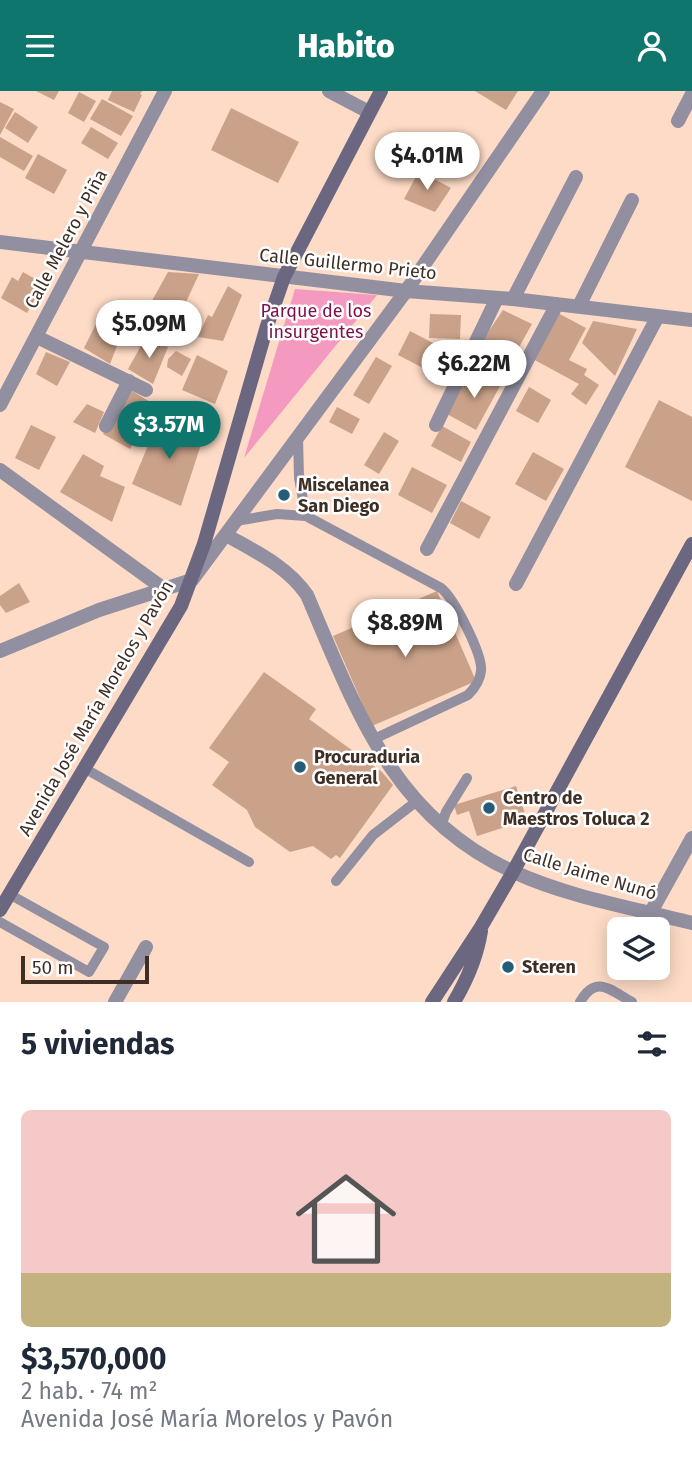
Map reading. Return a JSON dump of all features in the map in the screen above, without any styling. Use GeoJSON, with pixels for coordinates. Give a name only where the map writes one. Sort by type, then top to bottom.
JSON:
{"type":"FeatureCollection","features":[{"type":"Feature","properties":{"kind":"main road","name":"Avenida José María Morelos y Pavón"},"geometry":{"type":"LineString","coordinates":[[0,911],[181,606],[192,580],[284,277],[381,91]]}},
{"type":"Feature","properties":{"kind":"main road"},"geometry":{"type":"LineString","coordinates":[[432,1002],[481,927],[513,871],[692,544]]}},
{"type":"Feature","properties":{"kind":"main road"},"geometry":{"type":"LineString","coordinates":[[454,1002],[478,951],[481,927]]}},
{"type":"Feature","properties":{"kind":"street","name":"Calle Melero y Piña"},"geometry":{"type":"LineString","coordinates":[[0,405],[166,91]]}},
{"type":"Feature","properties":{"kind":"street"},"geometry":{"type":"LineString","coordinates":[[329,91],[369,112]]}},
{"type":"Feature","properties":{"kind":"street"},"geometry":{"type":"LineString","coordinates":[[0,651],[99,610],[192,580],[406,291],[543,91]]}},
{"type":"Feature","properties":{"kind":"street"},"geometry":{"type":"LineString","coordinates":[[678,121],[692,93]]}},
{"type":"Feature","properties":{"kind":"street"},"geometry":{"type":"LineString","coordinates":[[513,299],[576,177]]}},
{"type":"Feature","properties":{"kind":"street"},"geometry":{"type":"LineString","coordinates":[[579,306],[632,200]]}},
{"type":"Feature","properties":{"kind":"street","name":"Calle Guillermo Prieto"},"geometry":{"type":"LineString","coordinates":[[0,243],[406,291],[513,299],[692,320]]}},
{"type":"Feature","properties":{"kind":"street"},"geometry":{"type":"LineString","coordinates":[[436,425],[497,298]]}},
{"type":"Feature","properties":{"kind":"street"},"geometry":{"type":"LineString","coordinates":[[427,549],[557,304]]}},
{"type":"Feature","properties":{"kind":"street"},"geometry":{"type":"LineString","coordinates":[[516,584],[658,316]]}},
{"type":"Feature","properties":{"kind":"street"},"geometry":{"type":"LineString","coordinates":[[37,337],[146,390]]}},
{"type":"Feature","properties":{"kind":"street"},"geometry":{"type":"LineString","coordinates":[[106,425],[129,381]]}},
{"type":"Feature","properties":{"kind":"street"},"geometry":{"type":"LineString","coordinates":[[0,470],[164,589]]}},
{"type":"Feature","properties":{"kind":"street","name":"Calle Jaime Nunó"},"geometry":{"type":"LineString","coordinates":[[226,535],[273,562],[298,582],[307,595],[372,740],[384,760],[441,826],[467,845],[513,871],[564,890],[692,923]]}},
{"type":"Feature","properties":{"kind":"street"},"geometry":{"type":"LineString","coordinates":[[651,912],[692,838]]}},
{"type":"Feature","properties":{"kind":"street"},"geometry":{"type":"LineString","coordinates":[[115,1002],[146,947]]}},
{"type":"Feature","properties":{"kind":"lane"},"geometry":{"type":"LineString","coordinates":[[299,437],[299,478],[306,516]]}},
{"type":"Feature","properties":{"kind":"lane"},"geometry":{"type":"LineString","coordinates":[[236,521],[278,514],[306,516],[447,593],[480,659],[481,674],[474,688],[468,695],[372,740]]}},
{"type":"Feature","properties":{"kind":"lane"},"geometry":{"type":"LineString","coordinates":[[84,768],[249,862]]}},
{"type":"Feature","properties":{"kind":"lane"},"geometry":{"type":"LineString","coordinates":[[441,826],[467,778]]}},
{"type":"Feature","properties":{"kind":"lane"},"geometry":{"type":"LineString","coordinates":[[336,881],[373,835],[417,801]]}},
{"type":"Feature","properties":{"kind":"lane"},"geometry":{"type":"LineString","coordinates":[[0,922],[89,972],[104,947],[9,894]]}},
{"type":"Feature","properties":{"kind":"lane"},"geometry":{"type":"LineString","coordinates":[[580,1002],[589,988],[594,986],[605,988],[632,1002]]}},
{"type":"Feature","properties":{"kind":"green space","name":"Parque de los insurgentes"},"geometry":{"type":"Polygon","coordinates":[[[295,289],[377,295],[244,458],[295,289]]]}},
{"type":"Feature","properties":{"kind":"building"},"geometry":{"type":"Polygon","coordinates":[[[36,91],[59,91],[54,100],[36,91]]]}},
{"type":"Feature","properties":{"kind":"building"},"geometry":{"type":"Polygon","coordinates":[[[112,91],[142,91],[134,112],[108,100],[112,91]]]}},
{"type":"Feature","properties":{"kind":"building"},"geometry":{"type":"Polygon","coordinates":[[[475,91],[518,91],[506,110],[475,91]]]}},
{"type":"Feature","properties":{"kind":"building"},"geometry":{"type":"Polygon","coordinates":[[[79,92],[96,101],[84,122],[68,113],[79,92]]]}},
{"type":"Feature","properties":{"kind":"building"},"geometry":{"type":"Polygon","coordinates":[[[102,99],[133,116],[121,136],[90,119],[102,99]]]}},
{"type":"Feature","properties":{"kind":"building"},"geometry":{"type":"Polygon","coordinates":[[[0,102],[14,109],[0,135],[0,102]]]}},
{"type":"Feature","properties":{"kind":"building"},"geometry":{"type":"Polygon","coordinates":[[[231,108],[299,142],[278,183],[211,150],[231,108]]]}},
{"type":"Feature","properties":{"kind":"building"},"geometry":{"type":"Polygon","coordinates":[[[15,112],[38,127],[28,143],[5,128],[15,112]]]}},
{"type":"Feature","properties":{"kind":"building"},"geometry":{"type":"Polygon","coordinates":[[[91,127],[118,143],[108,159],[81,143],[91,127]]]}},
{"type":"Feature","properties":{"kind":"building"},"geometry":{"type":"Polygon","coordinates":[[[0,137],[33,156],[24,171],[0,157],[0,137]]]}},
{"type":"Feature","properties":{"kind":"building"},"geometry":{"type":"Polygon","coordinates":[[[38,154],[67,170],[54,194],[25,178],[38,154]]]}},
{"type":"Feature","properties":{"kind":"building"},"geometry":{"type":"Polygon","coordinates":[[[419,171],[451,188],[435,212],[404,199],[419,171]]]}},
{"type":"Feature","properties":{"kind":"building"},"geometry":{"type":"Polygon","coordinates":[[[23,272],[44,284],[27,313],[1,298],[12,277],[18,281],[23,272]]]}},
{"type":"Feature","properties":{"kind":"building"},"geometry":{"type":"Polygon","coordinates":[[[168,272],[199,274],[169,339],[139,324],[168,272]]]}},
{"type":"Feature","properties":{"kind":"building"},"geometry":{"type":"Polygon","coordinates":[[[228,286],[242,295],[223,341],[198,337],[208,315],[212,317],[228,286]]]}},
{"type":"Feature","properties":{"kind":"building"},"geometry":{"type":"Polygon","coordinates":[[[503,310],[532,324],[504,374],[472,356],[503,310]]]}},
{"type":"Feature","properties":{"kind":"building"},"geometry":{"type":"Polygon","coordinates":[[[556,312],[586,328],[569,360],[587,369],[584,375],[599,385],[586,405],[571,394],[579,384],[531,358],[556,312]]]}},
{"type":"Feature","properties":{"kind":"building"},"geometry":{"type":"Polygon","coordinates":[[[430,314],[461,315],[460,339],[429,338],[430,314]]]}},
{"type":"Feature","properties":{"kind":"building"},"geometry":{"type":"Polygon","coordinates":[[[98,320],[123,330],[110,364],[84,348],[98,320]]]}},
{"type":"Feature","properties":{"kind":"building"},"geometry":{"type":"Polygon","coordinates":[[[593,321],[637,329],[615,376],[582,343],[593,321]]]}},
{"type":"Feature","properties":{"kind":"building"},"geometry":{"type":"Polygon","coordinates":[[[410,331],[435,344],[423,368],[398,355],[410,331]]]}},
{"type":"Feature","properties":{"kind":"building"},"geometry":{"type":"Polygon","coordinates":[[[146,337],[168,347],[153,384],[128,369],[146,337]]]}},
{"type":"Feature","properties":{"kind":"building"},"geometry":{"type":"Polygon","coordinates":[[[176,351],[191,359],[182,376],[167,367],[168,359],[176,351]]]}},
{"type":"Feature","properties":{"kind":"building"},"geometry":{"type":"Polygon","coordinates":[[[46,352],[70,362],[57,386],[36,374],[46,352]]]}},
{"type":"Feature","properties":{"kind":"building"},"geometry":{"type":"Polygon","coordinates":[[[197,355],[228,371],[215,404],[182,390],[197,355]]]}},
{"type":"Feature","properties":{"kind":"building"},"geometry":{"type":"Polygon","coordinates":[[[376,357],[392,366],[369,404],[353,395],[376,357]]]}},
{"type":"Feature","properties":{"kind":"building"},"geometry":{"type":"Polygon","coordinates":[[[471,370],[500,386],[476,430],[447,414],[471,370]]]}},
{"type":"Feature","properties":{"kind":"building"},"geometry":{"type":"Polygon","coordinates":[[[529,387],[551,400],[538,423],[516,411],[529,387]]]}},
{"type":"Feature","properties":{"kind":"building"},"geometry":{"type":"Polygon","coordinates":[[[129,389],[155,405],[130,449],[103,434],[129,389]]]}},
{"type":"Feature","properties":{"kind":"building"},"geometry":{"type":"Polygon","coordinates":[[[659,400],[692,417],[692,501],[625,467],[659,400]]]}},
{"type":"Feature","properties":{"kind":"building"},"geometry":{"type":"Polygon","coordinates":[[[87,404],[104,412],[95,433],[73,422],[87,404]]]}},
{"type":"Feature","properties":{"kind":"building"},"geometry":{"type":"Polygon","coordinates":[[[337,407],[360,419],[352,434],[329,422],[337,407]]]}},
{"type":"Feature","properties":{"kind":"building"},"geometry":{"type":"Polygon","coordinates":[[[159,419],[205,432],[181,506],[132,484],[159,419]]]}},
{"type":"Feature","properties":{"kind":"building"},"geometry":{"type":"Polygon","coordinates":[[[31,425],[56,437],[39,470],[15,458],[31,425]]]}},
{"type":"Feature","properties":{"kind":"building"},"geometry":{"type":"Polygon","coordinates":[[[442,426],[471,442],[461,462],[431,446],[442,426]]]}},
{"type":"Feature","properties":{"kind":"building"},"geometry":{"type":"Polygon","coordinates":[[[384,432],[399,441],[379,474],[364,465],[384,432]]]}},
{"type":"Feature","properties":{"kind":"building"},"geometry":{"type":"Polygon","coordinates":[[[533,452],[564,469],[546,501],[515,484],[533,452]]]}},
{"type":"Feature","properties":{"kind":"building"},"geometry":{"type":"Polygon","coordinates":[[[83,454],[104,466],[100,476],[125,487],[112,522],[60,492],[83,454]]]}},
{"type":"Feature","properties":{"kind":"building"},"geometry":{"type":"Polygon","coordinates":[[[412,467],[447,485],[432,513],[398,495],[412,467]]]}},
{"type":"Feature","properties":{"kind":"building"},"geometry":{"type":"Polygon","coordinates":[[[461,501],[491,517],[479,539],[450,523],[461,501]]]}},
{"type":"Feature","properties":{"kind":"building"},"geometry":{"type":"Polygon","coordinates":[[[19,583],[30,602],[6,613],[0,605],[0,596],[19,583]]]}},
{"type":"Feature","properties":{"kind":"building"},"geometry":{"type":"Polygon","coordinates":[[[437,591],[476,681],[372,726],[333,636],[437,591]]]}},
{"type":"Feature","properties":{"kind":"building","name":"Procuraduria General"},"geometry":{"type":"Polygon","coordinates":[[[264,672],[316,709],[309,719],[382,772],[393,785],[340,858],[336,855],[331,859],[313,846],[290,852],[255,827],[247,810],[212,785],[229,762],[209,748],[264,672]]]}},
{"type":"Feature","properties":{"kind":"building","name":"Centro de Maestros Toluca 2"},"geometry":{"type":"Polygon","coordinates":[[[516,786],[527,820],[477,836],[469,811],[457,815],[454,805],[516,786]]]}},
{"type":"Feature","properties":{"kind":"place","name":"Miscelanea San Diego"},"geometry":{"type":"Point","coordinates":[284,495]}},
{"type":"Feature","properties":{"kind":"place","name":"Procuraduria General"},"geometry":{"type":"Point","coordinates":[300,767]}},
{"type":"Feature","properties":{"kind":"place","name":"Centro de Maestros Toluca 2"},"geometry":{"type":"Point","coordinates":[489,808]}},
{"type":"Feature","properties":{"kind":"place","name":"Steren"},"geometry":{"type":"Point","coordinates":[508,967]}}]}
